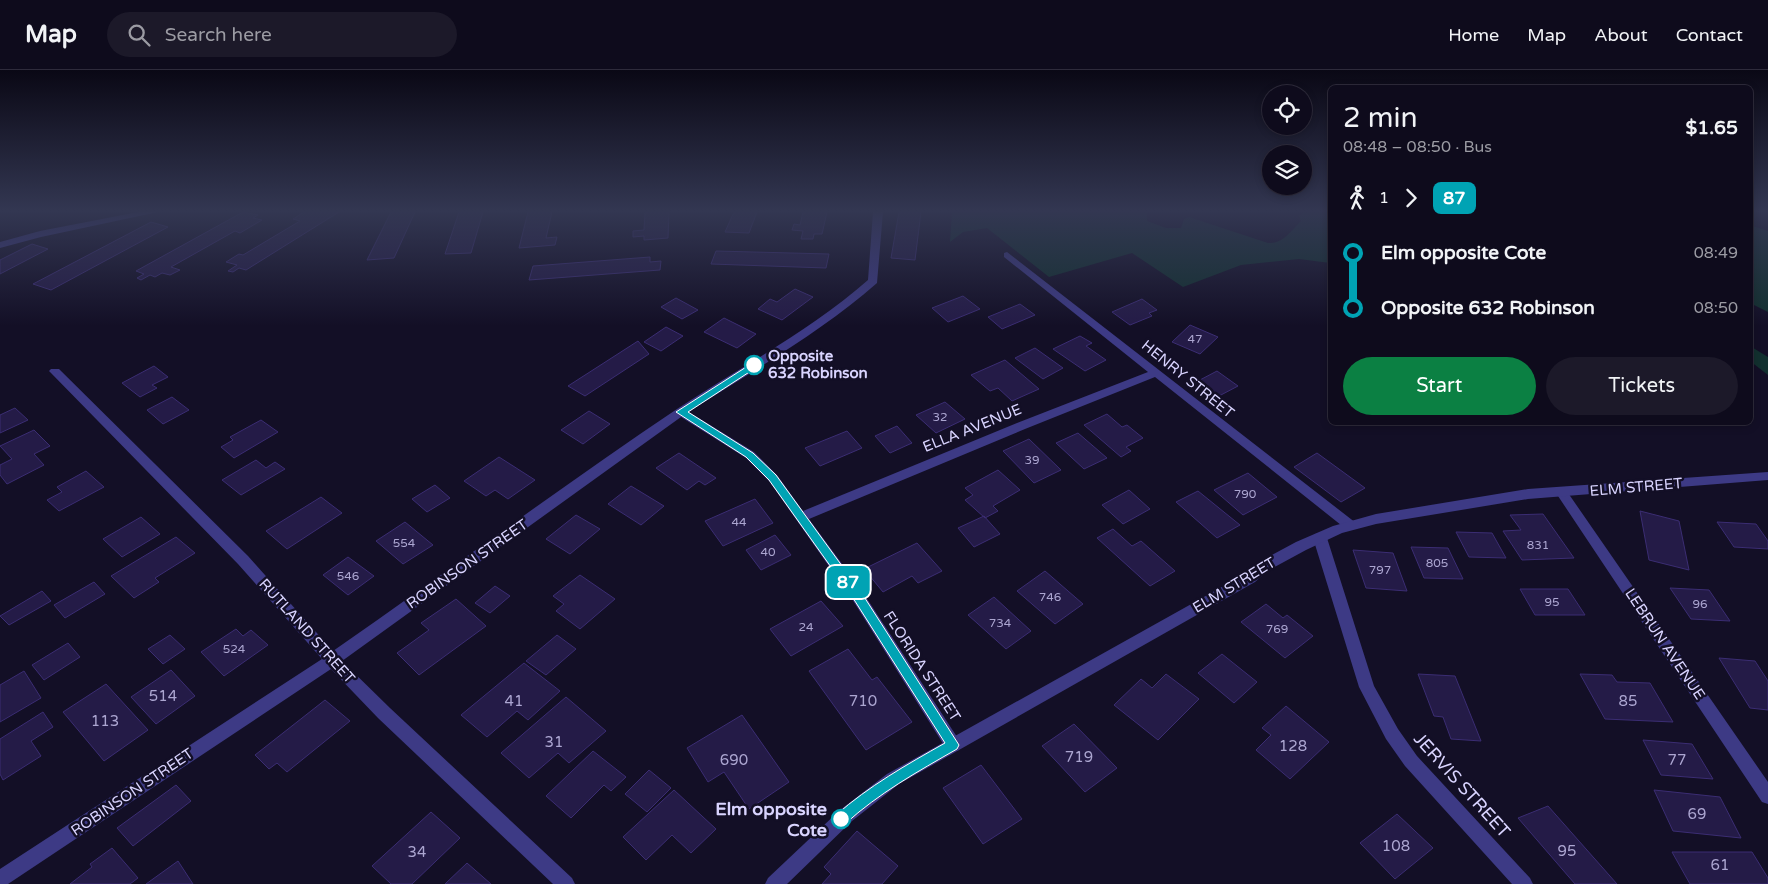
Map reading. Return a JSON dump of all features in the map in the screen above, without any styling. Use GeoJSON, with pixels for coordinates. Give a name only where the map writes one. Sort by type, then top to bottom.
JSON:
{"type":"FeatureCollection","features":[{"type":"Feature","properties":{"kind":"street","name":"ROBINSON STREET"},"geometry":{"type":"LineString","coordinates":[[0,880],[332,660],[681,412],[799,336],[867,288],[873,281],[875,250]]}},
{"type":"Feature","properties":{"kind":"street","name":"HENRY STREET"},"geometry":{"type":"LineString","coordinates":[[1007,255],[1351,526]]}},
{"type":"Feature","properties":{"kind":"street","name":"RUTLAND STREET"},"geometry":{"type":"LineString","coordinates":[[55,371],[243,560],[332,660],[384,713],[566,884]]}},
{"type":"Feature","properties":{"kind":"street","name":"ELLA AVENUE"},"geometry":{"type":"LineString","coordinates":[[801,517],[1021,426],[1156,373]]}},
{"type":"Feature","properties":{"kind":"street","name":"FLORIDA STREET"},"geometry":{"type":"LineString","coordinates":[[681,412],[750,455],[773,478],[857,595],[953,745]]}},
{"type":"Feature","properties":{"kind":"street","name":"ELM STREET"},"geometry":{"type":"LineString","coordinates":[[774,884],[832,826],[865,798],[893,779],[1250,578],[1272,562],[1300,546],[1338,529],[1376,519],[1528,494],[1562,493],[1768,476]]}},
{"type":"Feature","properties":{"kind":"street","name":"LEBRUN AVENUE"},"geometry":{"type":"LineString","coordinates":[[1562,493],[1768,796]]}},
{"type":"Feature","properties":{"kind":"street","name":"JERVIS STREET"},"geometry":{"type":"LineString","coordinates":[[1320,538],[1367,687],[1392,734],[1411,761],[1524,884]]}},
{"type":"Feature","properties":{"kind":"green space"},"geometry":{"type":"Polygon","coordinates":[[[1015,250],[1328,250],[1328,263],[1299,259],[1241,265],[1183,287],[1132,253],[1049,277],[1015,250]]]}},
{"type":"Feature","properties":{"kind":"green space"},"geometry":{"type":"Polygon","coordinates":[[[1753,250],[1768,250],[1768,312],[1753,304],[1753,250]]]}},
{"type":"Feature","properties":{"kind":"green space"},"geometry":{"type":"Polygon","coordinates":[[[1753,348],[1768,357],[1768,375],[1753,363],[1753,348]]]}},
{"type":"Feature","properties":{"kind":"building"},"geometry":{"type":"Polygon","coordinates":[[[20,250],[46,250],[0,274],[0,260],[20,250]]]}},
{"type":"Feature","properties":{"kind":"building"},"geometry":{"type":"Polygon","coordinates":[[[98,250],[125,250],[51,290],[33,284],[98,250]]]}},
{"type":"Feature","properties":{"kind":"building"},"geometry":{"type":"Polygon","coordinates":[[[174,250],[201,250],[171,267],[180,270],[170,275],[162,273],[155,277],[150,275],[141,280],[137,278],[144,274],[136,271],[174,250]]]}},
{"type":"Feature","properties":{"kind":"building"},"geometry":{"type":"Polygon","coordinates":[[[251,250],[278,250],[246,270],[239,268],[233,272],[228,271],[237,265],[226,262],[239,254],[243,255],[251,250]]]}},
{"type":"Feature","properties":{"kind":"building"},"geometry":{"type":"Polygon","coordinates":[[[372,250],[398,250],[394,258],[367,260],[372,250]]]}},
{"type":"Feature","properties":{"kind":"building"},"geometry":{"type":"Polygon","coordinates":[[[446,250],[472,250],[471,253],[445,254],[446,250]]]}},
{"type":"Feature","properties":{"kind":"building"},"geometry":{"type":"Polygon","coordinates":[[[892,250],[916,250],[915,260],[891,258],[892,250]]]}},
{"type":"Feature","properties":{"kind":"building"},"geometry":{"type":"Polygon","coordinates":[[[716,251],[829,254],[826,268],[711,264],[716,251]]]}},
{"type":"Feature","properties":{"kind":"building"},"geometry":{"type":"Polygon","coordinates":[[[650,257],[650,262],[661,261],[660,270],[529,280],[533,266],[650,257]]]}},
{"type":"Feature","properties":{"kind":"building"},"geometry":{"type":"Polygon","coordinates":[[[795,289],[813,297],[782,320],[758,309],[770,299],[777,302],[795,289]]]}},
{"type":"Feature","properties":{"kind":"building"},"geometry":{"type":"Polygon","coordinates":[[[963,296],[980,309],[948,322],[932,308],[963,296]]]}},
{"type":"Feature","properties":{"kind":"building"},"geometry":{"type":"Polygon","coordinates":[[[676,298],[698,310],[682,319],[661,307],[676,298]]]}},
{"type":"Feature","properties":{"kind":"building"},"geometry":{"type":"Polygon","coordinates":[[[1142,299],[1157,310],[1149,313],[1152,316],[1130,325],[1112,312],[1142,299]]]}},
{"type":"Feature","properties":{"kind":"building"},"geometry":{"type":"Polygon","coordinates":[[[1020,304],[1035,315],[1002,329],[988,317],[1020,304]]]}},
{"type":"Feature","properties":{"kind":"building"},"geometry":{"type":"Polygon","coordinates":[[[724,318],[756,334],[737,348],[704,332],[724,318]]]}},
{"type":"Feature","properties":{"kind":"building"},"geometry":{"type":"Polygon","coordinates":[[[1190,325],[1218,337],[1200,354],[1172,342],[1190,325]]]}},
{"type":"Feature","properties":{"kind":"building"},"geometry":{"type":"Polygon","coordinates":[[[666,327],[683,336],[661,351],[644,342],[666,327]]]}},
{"type":"Feature","properties":{"kind":"building"},"geometry":{"type":"Polygon","coordinates":[[[1080,336],[1092,343],[1086,346],[1106,360],[1085,371],[1053,349],[1080,336]]]}},
{"type":"Feature","properties":{"kind":"building"},"geometry":{"type":"Polygon","coordinates":[[[638,341],[649,354],[585,396],[568,386],[638,341]]]}},
{"type":"Feature","properties":{"kind":"building"},"geometry":{"type":"Polygon","coordinates":[[[1035,348],[1063,368],[1043,379],[1015,358],[1035,348]]]}},
{"type":"Feature","properties":{"kind":"building"},"geometry":{"type":"Polygon","coordinates":[[[1005,360],[1039,389],[1012,401],[998,388],[990,391],[971,375],[1005,360]]]}},
{"type":"Feature","properties":{"kind":"building"},"geometry":{"type":"Polygon","coordinates":[[[154,366],[168,377],[152,385],[157,388],[140,397],[122,383],[154,366]]]}},
{"type":"Feature","properties":{"kind":"building"},"geometry":{"type":"Polygon","coordinates":[[[1217,371],[1238,386],[1219,396],[1198,381],[1217,371]]]}},
{"type":"Feature","properties":{"kind":"building"},"geometry":{"type":"Polygon","coordinates":[[[172,397],[189,410],[163,424],[147,410],[172,397]]]}},
{"type":"Feature","properties":{"kind":"building"},"geometry":{"type":"Polygon","coordinates":[[[945,402],[965,419],[936,433],[916,415],[945,402]]]}},
{"type":"Feature","properties":{"kind":"building"},"geometry":{"type":"Polygon","coordinates":[[[15,408],[28,420],[0,433],[0,415],[15,408]]]}},
{"type":"Feature","properties":{"kind":"building"},"geometry":{"type":"Polygon","coordinates":[[[589,411],[610,424],[583,444],[561,430],[589,411]]]}},
{"type":"Feature","properties":{"kind":"building"},"geometry":{"type":"Polygon","coordinates":[[[1107,414],[1122,427],[1127,425],[1143,438],[1126,447],[1131,451],[1121,457],[1084,425],[1107,414]]]}},
{"type":"Feature","properties":{"kind":"building"},"geometry":{"type":"Polygon","coordinates":[[[261,420],[278,432],[234,458],[221,447],[233,440],[230,437],[261,420]]]}},
{"type":"Feature","properties":{"kind":"building"},"geometry":{"type":"Polygon","coordinates":[[[897,426],[912,443],[890,453],[875,436],[897,426]]]}},
{"type":"Feature","properties":{"kind":"building"},"geometry":{"type":"Polygon","coordinates":[[[34,430],[50,446],[34,454],[44,465],[7,484],[0,475],[0,465],[12,459],[0,446],[34,430]]]}},
{"type":"Feature","properties":{"kind":"building"},"geometry":{"type":"Polygon","coordinates":[[[847,431],[862,448],[820,466],[805,448],[847,431]]]}},
{"type":"Feature","properties":{"kind":"building"},"geometry":{"type":"Polygon","coordinates":[[[1078,433],[1107,458],[1084,469],[1056,443],[1078,433]]]}},
{"type":"Feature","properties":{"kind":"building"},"geometry":{"type":"Polygon","coordinates":[[[1029,439],[1061,470],[1034,483],[1003,451],[1029,439]]]}},
{"type":"Feature","properties":{"kind":"building"},"geometry":{"type":"Polygon","coordinates":[[[679,453],[716,478],[705,485],[699,481],[687,490],[656,468],[679,453]]]}},
{"type":"Feature","properties":{"kind":"building"},"geometry":{"type":"Polygon","coordinates":[[[1317,453],[1365,488],[1341,502],[1294,467],[1317,453]]]}},
{"type":"Feature","properties":{"kind":"building"},"geometry":{"type":"Polygon","coordinates":[[[499,457],[535,480],[508,499],[495,490],[486,496],[464,481],[499,457]]]}},
{"type":"Feature","properties":{"kind":"building"},"geometry":{"type":"Polygon","coordinates":[[[256,460],[266,468],[275,462],[285,469],[241,495],[222,480],[256,460]]]}},
{"type":"Feature","properties":{"kind":"building"},"geometry":{"type":"Polygon","coordinates":[[[998,470],[1020,490],[993,506],[998,511],[985,518],[965,500],[973,495],[965,488],[998,470]]]}},
{"type":"Feature","properties":{"kind":"building"},"geometry":{"type":"Polygon","coordinates":[[[86,471],[104,487],[59,511],[47,500],[62,492],[57,487],[86,471]]]}},
{"type":"Feature","properties":{"kind":"building"},"geometry":{"type":"Polygon","coordinates":[[[1248,473],[1277,497],[1243,515],[1214,490],[1248,473]]]}},
{"type":"Feature","properties":{"kind":"building"},"geometry":{"type":"Polygon","coordinates":[[[435,485],[450,498],[427,512],[412,499],[435,485]]]}},
{"type":"Feature","properties":{"kind":"building"},"geometry":{"type":"Polygon","coordinates":[[[631,486],[664,506],[641,525],[608,504],[631,486]]]}},
{"type":"Feature","properties":{"kind":"building"},"geometry":{"type":"Polygon","coordinates":[[[1129,490],[1150,509],[1123,524],[1102,505],[1129,490]]]}},
{"type":"Feature","properties":{"kind":"building"},"geometry":{"type":"Polygon","coordinates":[[[1198,491],[1240,525],[1217,538],[1176,502],[1198,491]]]}},
{"type":"Feature","properties":{"kind":"building"},"geometry":{"type":"Polygon","coordinates":[[[321,497],[342,513],[287,549],[266,531],[321,497]]]}},
{"type":"Feature","properties":{"kind":"building"},"geometry":{"type":"Polygon","coordinates":[[[755,499],[773,523],[723,546],[705,521],[755,499]]]}},
{"type":"Feature","properties":{"kind":"building"},"geometry":{"type":"Polygon","coordinates":[[[1640,511],[1679,521],[1689,570],[1649,560],[1640,511]]]}},
{"type":"Feature","properties":{"kind":"building"},"geometry":{"type":"Polygon","coordinates":[[[1543,514],[1574,558],[1522,560],[1503,531],[1521,530],[1510,515],[1543,514]]]}},
{"type":"Feature","properties":{"kind":"building"},"geometry":{"type":"Polygon","coordinates":[[[576,515],[600,529],[570,554],[546,539],[576,515]]]}},
{"type":"Feature","properties":{"kind":"building"},"geometry":{"type":"Polygon","coordinates":[[[984,516],[1000,534],[974,547],[958,528],[984,516]]]}},
{"type":"Feature","properties":{"kind":"building"},"geometry":{"type":"Polygon","coordinates":[[[141,517],[160,534],[122,557],[103,539],[141,517]]]}},
{"type":"Feature","properties":{"kind":"building"},"geometry":{"type":"Polygon","coordinates":[[[405,522],[433,545],[403,564],[376,541],[405,522]]]}},
{"type":"Feature","properties":{"kind":"building"},"geometry":{"type":"Polygon","coordinates":[[[1717,522],[1756,524],[1768,541],[1768,549],[1734,547],[1717,522]]]}},
{"type":"Feature","properties":{"kind":"building"},"geometry":{"type":"Polygon","coordinates":[[[1113,529],[1132,546],[1141,541],[1175,571],[1150,586],[1097,538],[1113,529]]]}},
{"type":"Feature","properties":{"kind":"building"},"geometry":{"type":"Polygon","coordinates":[[[1456,532],[1492,533],[1506,558],[1469,557],[1456,532]]]}},
{"type":"Feature","properties":{"kind":"building"},"geometry":{"type":"Polygon","coordinates":[[[775,535],[791,555],[761,570],[746,550],[775,535]]]}},
{"type":"Feature","properties":{"kind":"building"},"geometry":{"type":"Polygon","coordinates":[[[176,537],[195,553],[155,578],[159,582],[134,598],[111,576],[176,537]]]}},
{"type":"Feature","properties":{"kind":"building"},"geometry":{"type":"Polygon","coordinates":[[[917,543],[942,571],[918,583],[912,576],[883,592],[864,569],[917,543]]]}},
{"type":"Feature","properties":{"kind":"building"},"geometry":{"type":"Polygon","coordinates":[[[1411,547],[1448,548],[1463,579],[1424,578],[1411,547]]]}},
{"type":"Feature","properties":{"kind":"building"},"geometry":{"type":"Polygon","coordinates":[[[1353,550],[1393,553],[1407,591],[1366,588],[1353,550]]]}},
{"type":"Feature","properties":{"kind":"building"},"geometry":{"type":"Polygon","coordinates":[[[348,557],[374,576],[348,595],[323,575],[348,557]]]}},
{"type":"Feature","properties":{"kind":"building"},"geometry":{"type":"Polygon","coordinates":[[[1045,571],[1083,604],[1055,624],[1017,591],[1045,571]]]}},
{"type":"Feature","properties":{"kind":"building"},"geometry":{"type":"Polygon","coordinates":[[[580,575],[615,599],[580,629],[556,611],[564,604],[553,596],[580,575]]]}},
{"type":"Feature","properties":{"kind":"building"},"geometry":{"type":"Polygon","coordinates":[[[94,582],[105,594],[65,618],[54,605],[94,582]]]}},
{"type":"Feature","properties":{"kind":"building"},"geometry":{"type":"Polygon","coordinates":[[[495,586],[510,596],[490,613],[475,603],[495,586]]]}},
{"type":"Feature","properties":{"kind":"building"},"geometry":{"type":"Polygon","coordinates":[[[1670,588],[1709,590],[1730,621],[1691,619],[1670,588]]]}},
{"type":"Feature","properties":{"kind":"building"},"geometry":{"type":"Polygon","coordinates":[[[1520,589],[1568,589],[1585,615],[1535,615],[1520,589]]]}},
{"type":"Feature","properties":{"kind":"building"},"geometry":{"type":"Polygon","coordinates":[[[42,591],[51,601],[9,625],[0,616],[42,591]]]}},
{"type":"Feature","properties":{"kind":"building"},"geometry":{"type":"Polygon","coordinates":[[[994,597],[1031,631],[1006,649],[968,615],[994,597]]]}},
{"type":"Feature","properties":{"kind":"building"},"geometry":{"type":"Polygon","coordinates":[[[456,599],[486,626],[419,675],[397,653],[429,630],[421,623],[456,599]]]}},
{"type":"Feature","properties":{"kind":"building"},"geometry":{"type":"Polygon","coordinates":[[[821,601],[843,626],[791,656],[770,629],[821,601]]]}},
{"type":"Feature","properties":{"kind":"building"},"geometry":{"type":"Polygon","coordinates":[[[1266,604],[1283,618],[1287,615],[1313,636],[1285,658],[1241,622],[1266,604]]]}},
{"type":"Feature","properties":{"kind":"building"},"geometry":{"type":"Polygon","coordinates":[[[236,629],[243,636],[251,630],[268,645],[224,676],[201,652],[236,629]]]}},
{"type":"Feature","properties":{"kind":"building"},"geometry":{"type":"Polygon","coordinates":[[[170,635],[185,649],[163,664],[148,649],[170,635]]]}},
{"type":"Feature","properties":{"kind":"building"},"geometry":{"type":"Polygon","coordinates":[[[557,635],[576,649],[546,675],[526,661],[557,635]]]}},
{"type":"Feature","properties":{"kind":"building"},"geometry":{"type":"Polygon","coordinates":[[[68,643],[80,657],[44,680],[32,665],[68,643]]]}},
{"type":"Feature","properties":{"kind":"building"},"geometry":{"type":"Polygon","coordinates":[[[848,649],[872,680],[877,677],[912,722],[866,750],[809,671],[848,649]]]}},
{"type":"Feature","properties":{"kind":"building"},"geometry":{"type":"Polygon","coordinates":[[[1222,654],[1257,682],[1234,703],[1198,673],[1222,654]]]}},
{"type":"Feature","properties":{"kind":"building"},"geometry":{"type":"Polygon","coordinates":[[[1719,658],[1755,661],[1768,681],[1768,710],[1750,708],[1719,658]]]}},
{"type":"Feature","properties":{"kind":"building"},"geometry":{"type":"Polygon","coordinates":[[[524,663],[560,691],[528,720],[517,711],[487,737],[461,715],[524,663]]]}},
{"type":"Feature","properties":{"kind":"building"},"geometry":{"type":"Polygon","coordinates":[[[171,670],[195,696],[156,724],[131,697],[171,670]]]}},
{"type":"Feature","properties":{"kind":"building"},"geometry":{"type":"Polygon","coordinates":[[[24,671],[41,698],[0,722],[0,685],[24,671]]]}},
{"type":"Feature","properties":{"kind":"building"},"geometry":{"type":"Polygon","coordinates":[[[1166,674],[1199,699],[1158,740],[1114,705],[1141,679],[1152,688],[1166,674]]]}},
{"type":"Feature","properties":{"kind":"building"},"geometry":{"type":"Polygon","coordinates":[[[1418,674],[1455,676],[1481,741],[1451,739],[1443,717],[1434,716],[1418,674]]]}},
{"type":"Feature","properties":{"kind":"building"},"geometry":{"type":"Polygon","coordinates":[[[1580,674],[1612,675],[1617,682],[1650,683],[1673,722],[1605,719],[1580,674]]]}},
{"type":"Feature","properties":{"kind":"building"},"geometry":{"type":"Polygon","coordinates":[[[106,684],[148,730],[104,761],[63,712],[106,684]]]}},
{"type":"Feature","properties":{"kind":"building"},"geometry":{"type":"Polygon","coordinates":[[[566,697],[606,731],[569,763],[558,753],[529,778],[501,753],[566,697]]]}},
{"type":"Feature","properties":{"kind":"building"},"geometry":{"type":"Polygon","coordinates":[[[325,700],[350,721],[287,772],[277,763],[269,769],[255,755],[325,700]]]}},
{"type":"Feature","properties":{"kind":"building"},"geometry":{"type":"Polygon","coordinates":[[[1286,706],[1329,742],[1290,779],[1256,750],[1271,735],[1262,728],[1286,706]]]}},
{"type":"Feature","properties":{"kind":"building"},"geometry":{"type":"Polygon","coordinates":[[[43,712],[53,727],[31,741],[41,756],[3,780],[0,774],[0,739],[43,712]]]}},
{"type":"Feature","properties":{"kind":"building"},"geometry":{"type":"Polygon","coordinates":[[[742,715],[789,782],[749,809],[724,772],[708,782],[687,748],[742,715]]]}},
{"type":"Feature","properties":{"kind":"building"},"geometry":{"type":"Polygon","coordinates":[[[1074,724],[1117,768],[1085,792],[1042,746],[1074,724]]]}},
{"type":"Feature","properties":{"kind":"building"},"geometry":{"type":"Polygon","coordinates":[[[1643,740],[1692,744],[1713,779],[1661,775],[1643,740]]]}},
{"type":"Feature","properties":{"kind":"building"},"geometry":{"type":"Polygon","coordinates":[[[593,751],[626,777],[611,791],[604,785],[571,818],[546,796],[593,751]]]}},
{"type":"Feature","properties":{"kind":"building"},"geometry":{"type":"Polygon","coordinates":[[[981,765],[1022,819],[983,844],[943,788],[981,765]]]}},
{"type":"Feature","properties":{"kind":"building"},"geometry":{"type":"Polygon","coordinates":[[[649,770],[671,788],[647,812],[625,794],[649,770]]]}},
{"type":"Feature","properties":{"kind":"building"},"geometry":{"type":"Polygon","coordinates":[[[176,785],[191,801],[133,846],[117,828],[176,785]]]}},
{"type":"Feature","properties":{"kind":"building"},"geometry":{"type":"Polygon","coordinates":[[[674,790],[716,829],[691,853],[672,835],[646,860],[623,837],[674,790]]]}},
{"type":"Feature","properties":{"kind":"building"},"geometry":{"type":"Polygon","coordinates":[[[1654,790],[1720,797],[1741,838],[1673,831],[1654,790]]]}},
{"type":"Feature","properties":{"kind":"building"},"geometry":{"type":"Polygon","coordinates":[[[1548,806],[1617,884],[1575,884],[1518,818],[1548,806]]]}},
{"type":"Feature","properties":{"kind":"building"},"geometry":{"type":"Polygon","coordinates":[[[431,812],[460,838],[412,884],[391,884],[372,866],[431,812]]]}},
{"type":"Feature","properties":{"kind":"building"},"geometry":{"type":"Polygon","coordinates":[[[1397,814],[1433,848],[1395,879],[1360,843],[1397,814]]]}},
{"type":"Feature","properties":{"kind":"building"},"geometry":{"type":"Polygon","coordinates":[[[857,831],[898,866],[882,884],[822,884],[831,874],[824,867],[857,831]]]}},
{"type":"Feature","properties":{"kind":"building"},"geometry":{"type":"Polygon","coordinates":[[[112,848],[138,878],[130,884],[70,884],[92,867],[90,864],[112,848]]]}},
{"type":"Feature","properties":{"kind":"building"},"geometry":{"type":"Polygon","coordinates":[[[1672,852],[1752,852],[1768,878],[1768,884],[1690,884],[1672,852]]]}},
{"type":"Feature","properties":{"kind":"building"},"geometry":{"type":"Polygon","coordinates":[[[178,861],[193,884],[146,884],[178,861]]]}},
{"type":"Feature","properties":{"kind":"building"},"geometry":{"type":"Polygon","coordinates":[[[467,863],[491,884],[445,884],[467,863]]]}},
{"type":"Feature","properties":{"kind":"bus line","name":"87"},"geometry":{"type":"LineString","coordinates":[[754,365],[681,412],[750,455],[773,478],[857,595],[953,745],[893,779],[865,798],[841,819]]}},
{"type":"Feature","properties":{"kind":"place","name":"Opposite 632 Robinson"},"geometry":{"type":"Point","coordinates":[754,365]}},
{"type":"Feature","properties":{"kind":"place","name":"Elm opposite Cote"},"geometry":{"type":"Point","coordinates":[841,819]}}]}
